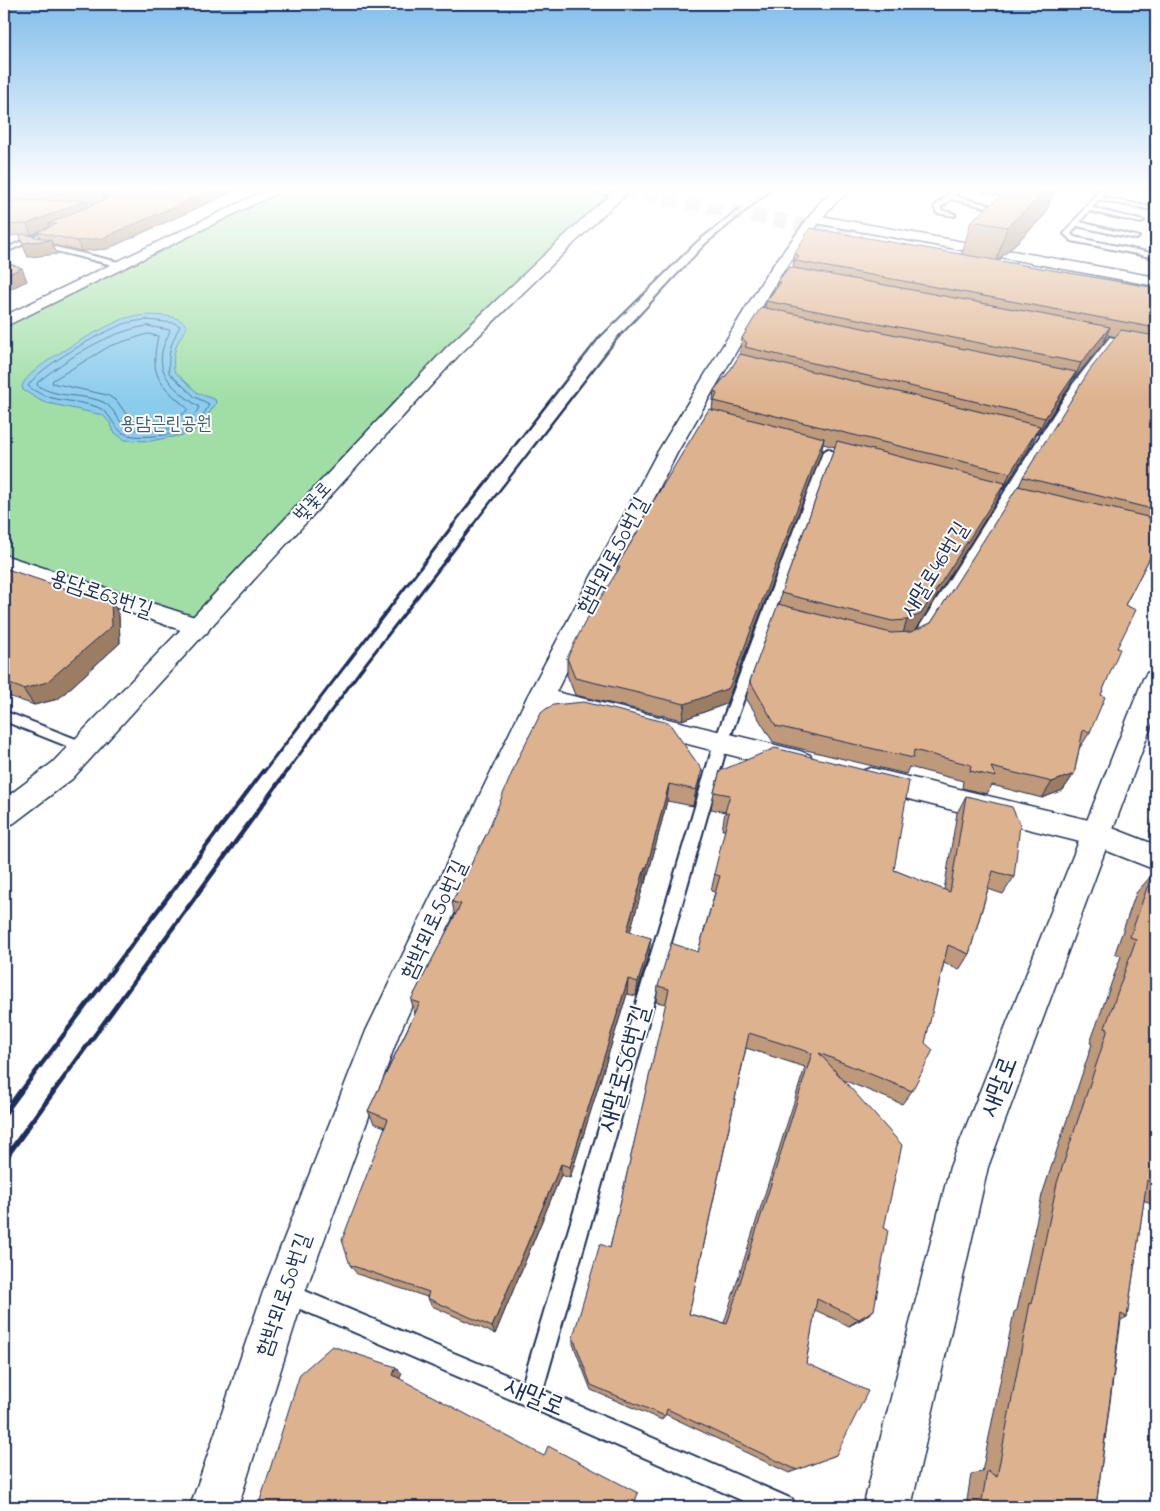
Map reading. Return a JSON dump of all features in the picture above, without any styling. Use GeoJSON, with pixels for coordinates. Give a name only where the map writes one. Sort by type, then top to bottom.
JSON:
{"type":"FeatureCollection","features":[{"type":"Feature","properties":{"kind":"street"},"geometry":{"type":"LineString","coordinates":[[4,322],[129,261]]}},
{"type":"Feature","properties":{"kind":"street","name":"벚꽃로"},"geometry":{"type":"LineString","coordinates":[[4,815],[62,771],[452,352],[549,261]]}},
{"type":"Feature","properties":{"kind":"street","name":"함박뫼로50번길"},"geometry":{"type":"LineString","coordinates":[[214,1507],[284,1292],[383,1031],[540,697],[667,453],[694,418],[778,276],[790,261]]}},
{"type":"Feature","properties":{"kind":"street"},"geometry":{"type":"LineString","coordinates":[[983,261],[1153,294]]}},
{"type":"Feature","properties":{"kind":"street"},"geometry":{"type":"LineString","coordinates":[[1015,261],[1156,282]]}},
{"type":"Feature","properties":{"kind":"street","name":"용담로63번길"},"geometry":{"type":"LineString","coordinates":[[4,562],[198,627]]}},
{"type":"Feature","properties":{"kind":"street","name":"새말로"},"geometry":{"type":"LineString","coordinates":[[887,1507],[969,1167],[1156,679]]}},
{"type":"Feature","properties":{"kind":"street"},"geometry":{"type":"LineString","coordinates":[[540,697],[1097,834],[1156,858]]}},
{"type":"Feature","properties":{"kind":"lane"},"geometry":{"type":"LineString","coordinates":[[102,261],[120,265]]}},
{"type":"Feature","properties":{"kind":"lane","name":"새말로46번길"},"geometry":{"type":"LineString","coordinates":[[904,643],[920,635],[1005,497],[1037,438],[1072,383],[1112,339]]}},
{"type":"Feature","properties":{"kind":"lane"},"geometry":{"type":"LineString","coordinates":[[721,742],[775,615],[828,452]]}},
{"type":"Feature","properties":{"kind":"lane"},"geometry":{"type":"LineString","coordinates":[[4,716],[84,748]]}},
{"type":"Feature","properties":{"kind":"lane","name":"새말로56번길"},"geometry":{"type":"LineString","coordinates":[[530,1396],[721,742]]}},
{"type":"Feature","properties":{"kind":"lane","name":"새말로"},"geometry":{"type":"LineString","coordinates":[[284,1292],[530,1396],[784,1507]]}},
{"type":"Feature","properties":{"kind":"green space","name":"용담근린공원"},"geometry":{"type":"Polygon","coordinates":[[[131,261],[548,261],[452,352],[198,627],[4,561],[4,322],[131,261]]]}},
{"type":"Feature","properties":{"kind":"water"},"geometry":{"type":"Polygon","coordinates":[[[147,315],[169,316],[184,323],[187,327],[176,348],[174,371],[198,393],[216,400],[215,405],[200,426],[189,434],[150,441],[125,440],[114,432],[110,423],[103,415],[43,402],[23,390],[22,386],[27,378],[66,349],[124,319],[147,315]]]}},
{"type":"Feature","properties":{"kind":"building"},"geometry":{"type":"Polygon","coordinates":[[[795,261],[997,261],[1156,288],[1156,328],[795,261]]]}},
{"type":"Feature","properties":{"kind":"building"},"geometry":{"type":"Polygon","coordinates":[[[4,262],[22,268],[4,276],[4,262]]]}},
{"type":"Feature","properties":{"kind":"building"},"geometry":{"type":"Polygon","coordinates":[[[789,267],[1110,327],[1081,363],[766,301],[781,282],[777,282],[789,267]]]}},
{"type":"Feature","properties":{"kind":"building"},"geometry":{"type":"Polygon","coordinates":[[[761,307],[1076,372],[1045,418],[745,347],[747,343],[742,338],[761,307]]]}},
{"type":"Feature","properties":{"kind":"building"},"geometry":{"type":"Polygon","coordinates":[[[1121,330],[1156,336],[1156,510],[1023,477],[1089,371],[1121,330]]]}},
{"type":"Feature","properties":{"kind":"building"},"geometry":{"type":"Polygon","coordinates":[[[740,354],[1040,426],[1010,473],[714,401],[717,394],[714,390],[729,372],[740,354]]]}},
{"type":"Feature","properties":{"kind":"building"},"geometry":{"type":"Polygon","coordinates":[[[709,409],[824,438],[729,688],[685,704],[575,678],[567,658],[585,622],[620,567],[617,566],[644,521],[642,520],[709,409]]]}},
{"type":"Feature","properties":{"kind":"building"},"geometry":{"type":"Polygon","coordinates":[[[837,441],[1005,483],[921,614],[907,620],[892,621],[781,593],[837,441]]]}},
{"type":"Feature","properties":{"kind":"building"},"geometry":{"type":"Polygon","coordinates":[[[1018,486],[1156,519],[1156,546],[1125,605],[1136,610],[1117,648],[1120,649],[1101,695],[1105,697],[1090,732],[1083,730],[1074,774],[1052,782],[991,767],[996,777],[970,771],[971,765],[914,750],[913,758],[776,726],[750,681],[778,604],[891,633],[911,632],[931,623],[1018,486]]]}},
{"type":"Feature","properties":{"kind":"building"},"geometry":{"type":"Polygon","coordinates":[[[4,568],[82,594],[85,591],[111,599],[112,626],[47,682],[23,689],[4,682],[4,568]]]}},
{"type":"Feature","properties":{"kind":"building"},"geometry":{"type":"Polygon","coordinates":[[[584,702],[669,723],[702,770],[696,790],[669,784],[647,867],[645,867],[627,931],[651,938],[638,982],[628,979],[570,1167],[561,1164],[492,1327],[427,1298],[429,1292],[350,1265],[342,1240],[388,1119],[368,1111],[420,1003],[411,1000],[461,904],[452,902],[487,833],[518,758],[541,713],[553,705],[584,702]]]}},
{"type":"Feature","properties":{"kind":"building"},"geometry":{"type":"Polygon","coordinates":[[[775,748],[909,781],[894,870],[950,892],[966,796],[1012,807],[1020,825],[1014,877],[993,871],[969,954],[948,945],[925,1043],[933,1050],[912,1091],[819,1053],[902,1145],[884,1228],[888,1230],[874,1310],[859,1319],[817,1299],[806,1363],[868,1391],[836,1455],[797,1470],[667,1409],[665,1416],[591,1385],[573,1337],[600,1244],[610,1248],[669,989],[658,986],[671,943],[698,952],[720,876],[714,874],[729,813],[725,812],[730,795],[714,792],[720,771],[775,748]],[[749,1033],[689,1314],[727,1324],[812,1053],[749,1033]]]}},
{"type":"Feature","properties":{"kind":"building"},"geometry":{"type":"Polygon","coordinates":[[[1156,874],[1156,1185],[1147,1180],[1127,1317],[1121,1314],[1096,1507],[981,1507],[987,1471],[997,1477],[1030,1303],[1032,1304],[1057,1183],[1108,1029],[1105,1028],[1136,939],[1130,937],[1151,876],[1156,874]]]}},
{"type":"Feature","properties":{"kind":"building"},"geometry":{"type":"Polygon","coordinates":[[[332,1346],[396,1367],[393,1375],[544,1456],[548,1446],[638,1493],[633,1507],[258,1507],[300,1374],[332,1346]]]}},
{"type":"Feature","properties":{"kind":"railway"},"geometry":{"type":"LineString","coordinates":[[600,337],[677,261]]}},
{"type":"Feature","properties":{"kind":"railway"},"geometry":{"type":"LineString","coordinates":[[619,337],[691,261]]}},
{"type":"Feature","properties":{"kind":"railway"},"geometry":{"type":"LineString","coordinates":[[452,526],[601,335]]}},
{"type":"Feature","properties":{"kind":"railway"},"geometry":{"type":"LineString","coordinates":[[472,526],[620,335]]}},
{"type":"Feature","properties":{"kind":"railway"},"geometry":{"type":"LineString","coordinates":[[263,773],[453,525]]}},
{"type":"Feature","properties":{"kind":"railway"},"geometry":{"type":"LineString","coordinates":[[286,773],[360,671],[473,525]]}},
{"type":"Feature","properties":{"kind":"railway"},"geometry":{"type":"LineString","coordinates":[[19,1094],[263,771]]}},
{"type":"Feature","properties":{"kind":"railway"},"geometry":{"type":"LineString","coordinates":[[52,1094],[287,771]]}},
{"type":"Feature","properties":{"kind":"railway"},"geometry":{"type":"LineString","coordinates":[[4,1114],[20,1092]]}},
{"type":"Feature","properties":{"kind":"railway"},"geometry":{"type":"LineString","coordinates":[[4,1160],[53,1092]]}}]}
